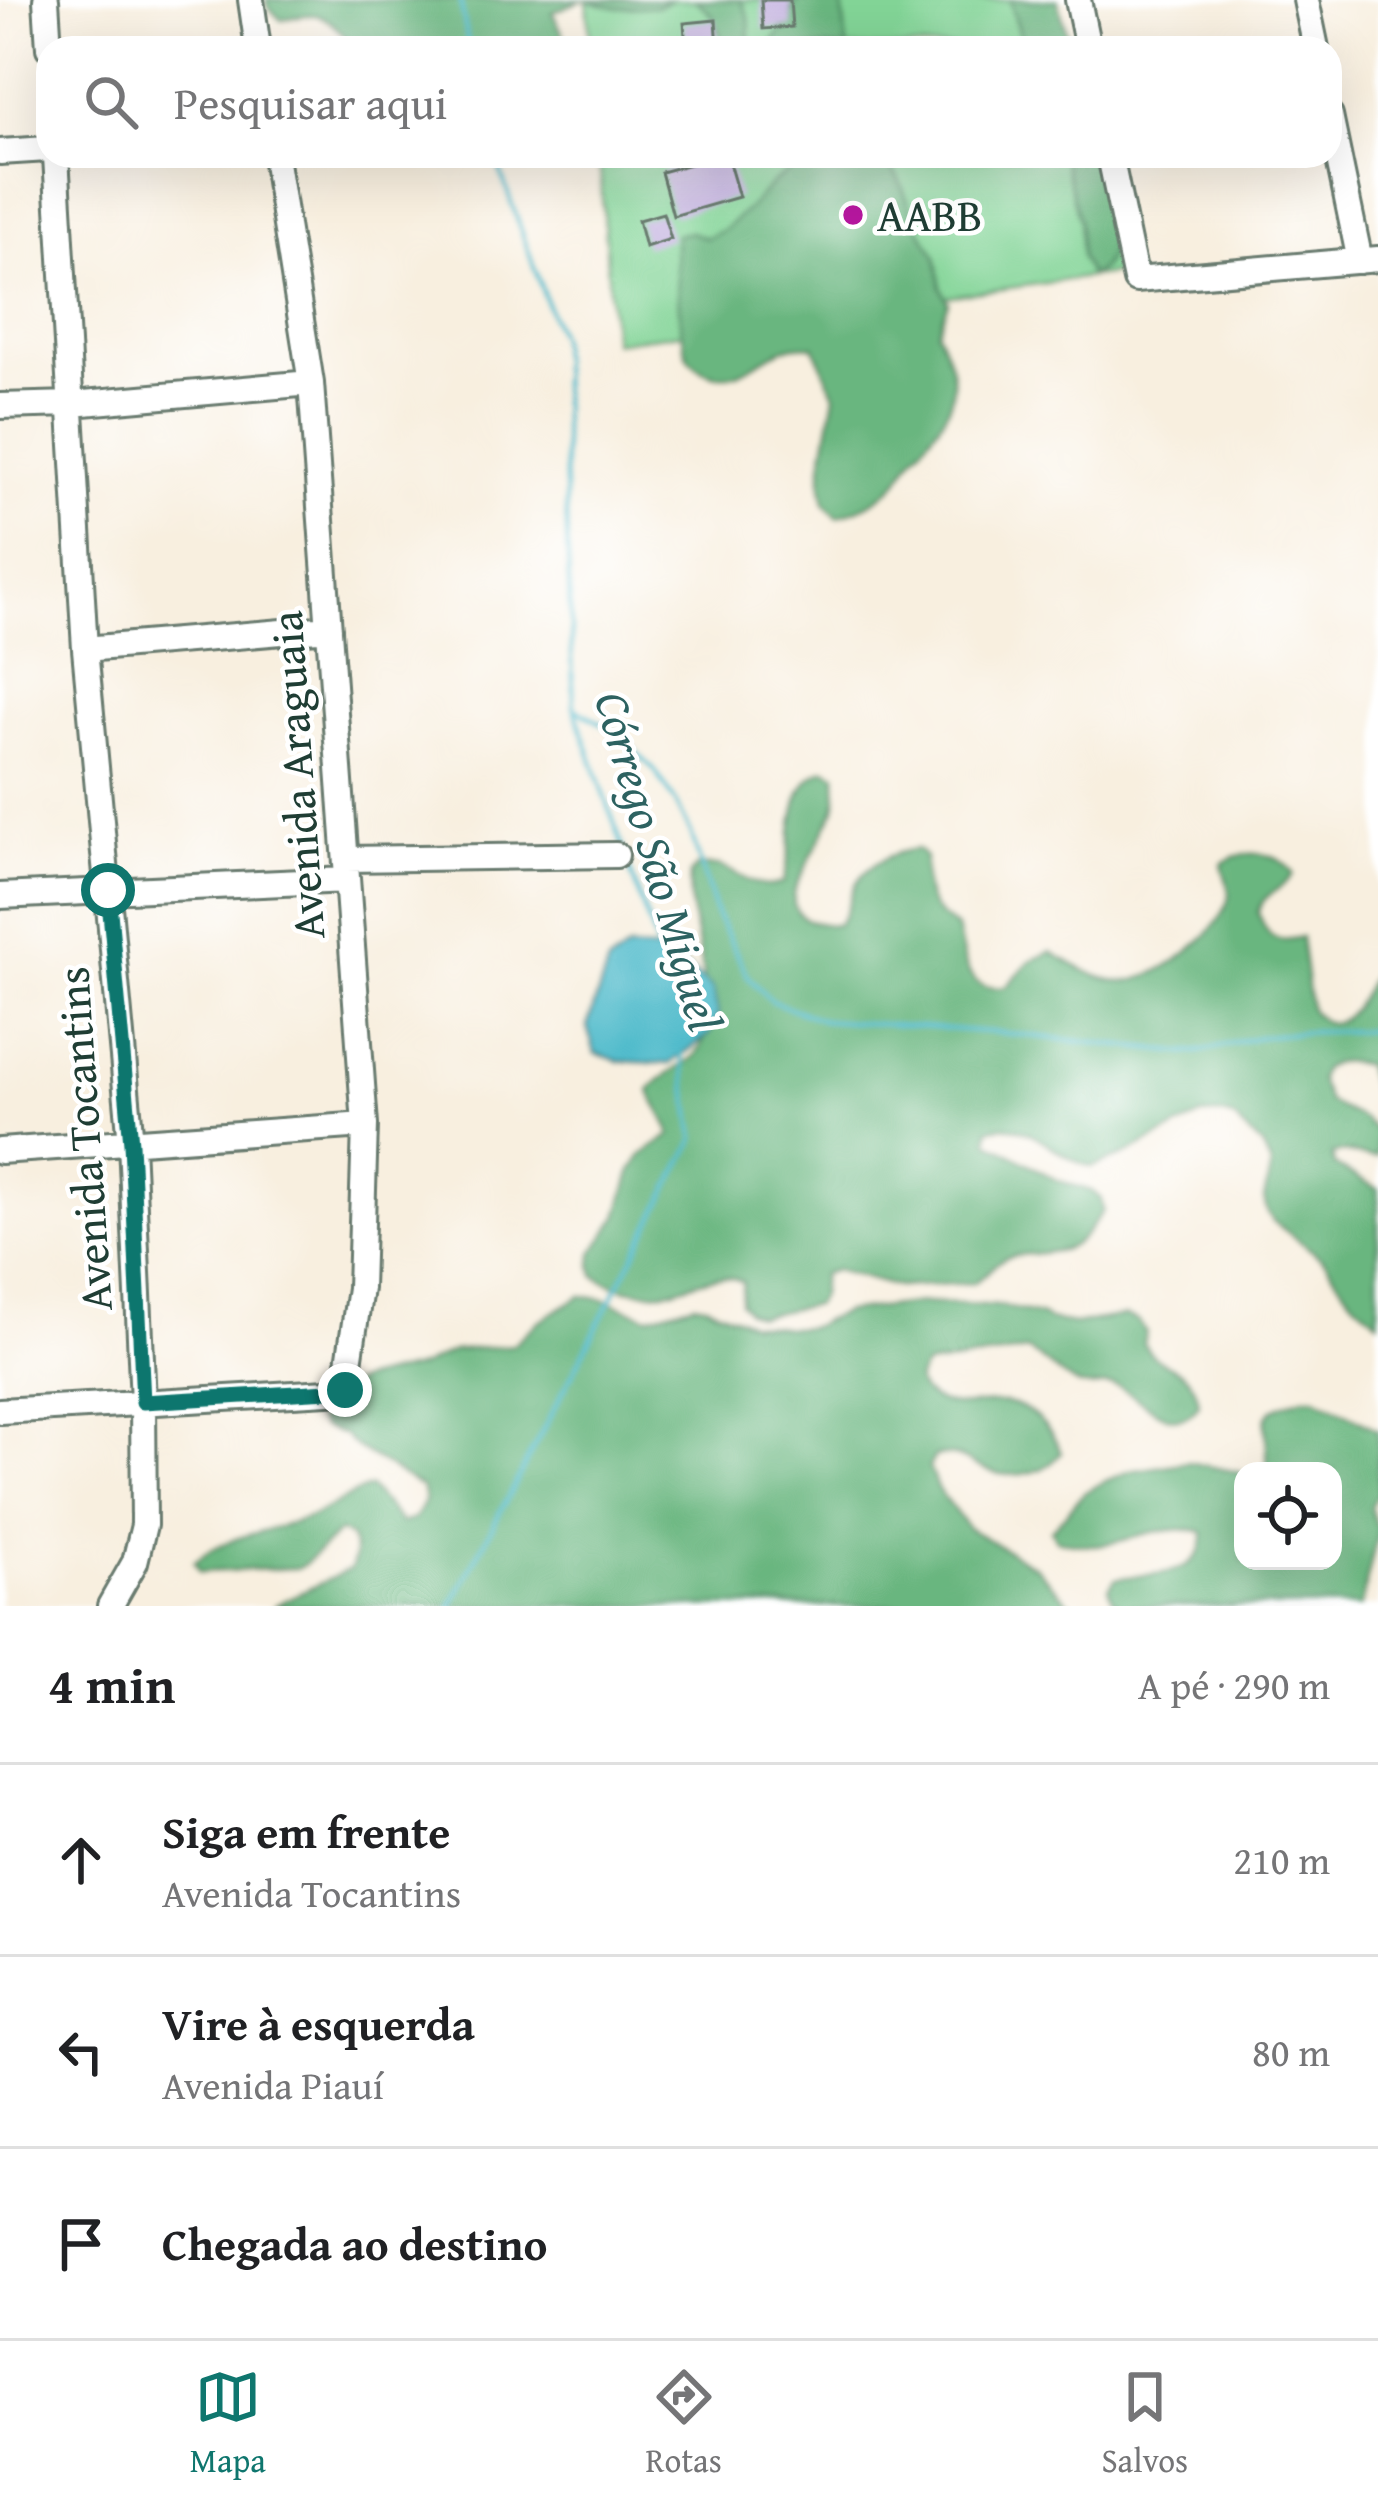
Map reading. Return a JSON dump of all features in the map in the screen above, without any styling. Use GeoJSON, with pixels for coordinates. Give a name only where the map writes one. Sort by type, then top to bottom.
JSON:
{"type":"FeatureCollection","features":[{"type":"Feature","properties":{"kind":"street"},"geometry":{"type":"LineString","coordinates":[[46,0],[48,36]]}},
{"type":"Feature","properties":{"kind":"street"},"geometry":{"type":"LineString","coordinates":[[250,0],[256,36]]}},
{"type":"Feature","properties":{"kind":"street"},"geometry":{"type":"LineString","coordinates":[[1078,0],[1086,36]]}},
{"type":"Feature","properties":{"kind":"street"},"geometry":{"type":"LineString","coordinates":[[1306,0],[1314,36]]}},
{"type":"Feature","properties":{"kind":"street"},"geometry":{"type":"LineString","coordinates":[[0,152],[36,150]]}},
{"type":"Feature","properties":{"kind":"street"},"geometry":{"type":"LineString","coordinates":[[1113,168],[1136,280],[1369,260],[1342,160]]}},
{"type":"Feature","properties":{"kind":"street","name":"Avenida Tocantins"},"geometry":{"type":"LineString","coordinates":[[57,168],[85,649],[131,1143],[143,1402],[144,1525],[135,1562],[110,1606]]}},
{"type":"Feature","properties":{"kind":"street","name":"Avenida Araguaia"},"geometry":{"type":"LineString","coordinates":[[143,1402],[345,1390],[360,1288],[365,1126],[311,383],[277,168]]}},
{"type":"Feature","properties":{"kind":"street"},"geometry":{"type":"LineString","coordinates":[[0,406],[311,383]]}},
{"type":"Feature","properties":{"kind":"street"},"geometry":{"type":"LineString","coordinates":[[85,649],[329,628]]}},
{"type":"Feature","properties":{"kind":"street"},"geometry":{"type":"LineString","coordinates":[[0,896],[346,869],[616,855]]}},
{"type":"Feature","properties":{"kind":"street"},"geometry":{"type":"LineString","coordinates":[[0,1150],[365,1126]]}},
{"type":"Feature","properties":{"kind":"street"},"geometry":{"type":"LineString","coordinates":[[0,1411],[143,1402]]}},
{"type":"Feature","properties":{"kind":"green space"},"geometry":{"type":"Polygon","coordinates":[[[266,0],[583,0],[552,12],[564,36],[345,36],[325,18],[280,19],[266,0]]]}},
{"type":"Feature","properties":{"kind":"green space"},"geometry":{"type":"Polygon","coordinates":[[[583,0],[672,0],[658,6],[618,8],[583,0]]]}},
{"type":"Feature","properties":{"kind":"green space"},"geometry":{"type":"Polygon","coordinates":[[[587,0],[1042,0],[1052,36],[590,36],[587,0]]]}},
{"type":"Feature","properties":{"kind":"green space"},"geometry":{"type":"Polygon","coordinates":[[[695,0],[741,0],[749,17],[750,36],[720,36],[695,0]]]}},
{"type":"Feature","properties":{"kind":"green space"},"geometry":{"type":"Polygon","coordinates":[[[797,0],[842,0],[846,36],[777,36],[797,0]]]}},
{"type":"Feature","properties":{"kind":"green space"},"geometry":{"type":"Polygon","coordinates":[[[1010,0],[1058,0],[1068,36],[1020,36],[1010,0]]]}},
{"type":"Feature","properties":{"kind":"green space","name":"AABB"},"geometry":{"type":"Polygon","coordinates":[[[600,168],[1089,168],[1119,273],[613,342],[600,168]]]}},
{"type":"Feature","properties":{"kind":"green space"},"geometry":{"type":"Polygon","coordinates":[[[796,168],[892,168],[936,256],[948,302],[937,331],[951,367],[948,409],[889,490],[837,517],[825,504],[822,485],[835,395],[814,346],[782,350],[737,373],[723,375],[697,366],[688,356],[682,333],[675,235],[691,232],[706,238],[725,229],[773,182],[796,168]]]}},
{"type":"Feature","properties":{"kind":"green space"},"geometry":{"type":"Polygon","coordinates":[[[1065,168],[1107,168],[1110,254],[1090,277],[1081,258],[1079,221],[1065,168]]]}},
{"type":"Feature","properties":{"kind":"green space"},"geometry":{"type":"Polygon","coordinates":[[[826,769],[836,774],[837,800],[796,886],[797,912],[817,923],[837,925],[863,874],[889,857],[917,849],[925,857],[926,891],[932,907],[957,928],[974,979],[992,988],[1006,987],[1030,961],[1051,952],[1111,980],[1151,975],[1200,942],[1222,914],[1229,895],[1222,864],[1240,855],[1260,854],[1287,866],[1293,874],[1258,912],[1273,936],[1284,940],[1301,937],[1310,1009],[1330,1023],[1340,1020],[1378,969],[1378,1108],[1365,1065],[1333,1063],[1322,1069],[1319,1080],[1328,1102],[1378,1132],[1376,1157],[1332,1154],[1334,1165],[1378,1189],[1378,1321],[1350,1296],[1324,1260],[1273,1221],[1264,1199],[1271,1166],[1262,1146],[1233,1118],[1223,1115],[1201,1116],[1092,1167],[1017,1128],[989,1129],[989,1141],[1057,1180],[1092,1191],[1101,1199],[1103,1211],[1075,1244],[1058,1251],[1006,1257],[972,1283],[897,1287],[835,1270],[822,1274],[814,1305],[758,1316],[740,1302],[743,1282],[735,1279],[718,1277],[645,1292],[594,1275],[593,1253],[618,1216],[631,1173],[642,1155],[671,1135],[650,1091],[695,1056],[706,1033],[690,874],[698,866],[716,866],[757,884],[783,883],[798,800],[813,775],[826,769]]]}},
{"type":"Feature","properties":{"kind":"green space"},"geometry":{"type":"Polygon","coordinates":[[[581,1296],[649,1316],[694,1303],[751,1323],[788,1328],[810,1327],[844,1312],[921,1303],[1002,1306],[1075,1324],[1126,1316],[1146,1332],[1143,1343],[1150,1352],[1190,1381],[1199,1404],[1190,1414],[1170,1417],[1119,1387],[1074,1383],[1027,1351],[926,1366],[920,1374],[920,1388],[931,1398],[956,1405],[1015,1405],[1037,1418],[1054,1438],[1061,1453],[1049,1465],[1026,1474],[1000,1474],[944,1455],[935,1456],[929,1467],[937,1488],[968,1528],[1036,1567],[1073,1606],[273,1606],[350,1569],[353,1545],[350,1537],[339,1532],[296,1568],[200,1572],[194,1562],[220,1545],[310,1517],[370,1488],[401,1523],[414,1519],[425,1500],[422,1488],[343,1435],[322,1427],[316,1418],[318,1407],[360,1381],[420,1367],[452,1351],[512,1345],[539,1321],[581,1296]]]}},
{"type":"Feature","properties":{"kind":"green space"},"geometry":{"type":"Polygon","coordinates":[[[1316,1397],[1378,1430],[1378,1492],[1370,1507],[1378,1531],[1361,1606],[1121,1606],[1109,1588],[1115,1579],[1185,1566],[1201,1548],[1203,1533],[1163,1531],[1090,1545],[1056,1539],[1051,1530],[1084,1493],[1130,1471],[1189,1462],[1234,1471],[1234,1570],[1342,1570],[1342,1462],[1267,1462],[1268,1414],[1286,1403],[1316,1397]]]}},
{"type":"Feature","properties":{"kind":"water"},"geometry":{"type":"Polygon","coordinates":[[[628,949],[675,957],[713,989],[718,1014],[709,1035],[670,1064],[619,1061],[595,1053],[587,1027],[608,964],[628,949]]]}},
{"type":"Feature","properties":{"kind":"building"},"geometry":{"type":"Polygon","coordinates":[[[761,0],[790,0],[792,27],[763,29],[761,0]]]}},
{"type":"Feature","properties":{"kind":"building"},"geometry":{"type":"Polygon","coordinates":[[[716,20],[717,36],[685,36],[684,23],[716,20]]]}},
{"type":"Feature","properties":{"kind":"building"},"geometry":{"type":"Polygon","coordinates":[[[731,168],[739,197],[673,216],[661,172],[731,168]]]}},
{"type":"Feature","properties":{"kind":"building"},"geometry":{"type":"Polygon","coordinates":[[[663,213],[671,239],[645,247],[638,220],[663,213]]]}},
{"type":"Feature","properties":{"kind":"waterway","name":"Córrego São Miguel"},"geometry":{"type":"LineString","coordinates":[[460,0],[467,36]]}},
{"type":"Feature","properties":{"kind":"waterway","name":"Córrego São Miguel"},"geometry":{"type":"LineString","coordinates":[[499,168],[559,338],[574,707],[623,848]]}},
{"type":"Feature","properties":{"kind":"waterway"},"geometry":{"type":"LineString","coordinates":[[575,708],[618,733],[655,771],[691,833],[716,914],[748,976],[771,1001],[822,1020],[1185,1053],[1275,1035],[1378,1031]]}},
{"type":"Feature","properties":{"kind":"waterway","name":"Córrego São Miguel"},"geometry":{"type":"LineString","coordinates":[[626,859],[660,956]]}},
{"type":"Feature","properties":{"kind":"waterway","name":"Córrego São Miguel"},"geometry":{"type":"LineString","coordinates":[[451,1606],[695,1139],[682,1055]]}},
{"type":"Feature","properties":{"kind":"place","name":"AABB"},"geometry":{"type":"Point","coordinates":[853,215]}},
{"type":"Feature","properties":{"kind":"route"},"geometry":{"type":"LineString","coordinates":[[108,890],[131,1143],[143,1402],[345,1390]]}}]}
